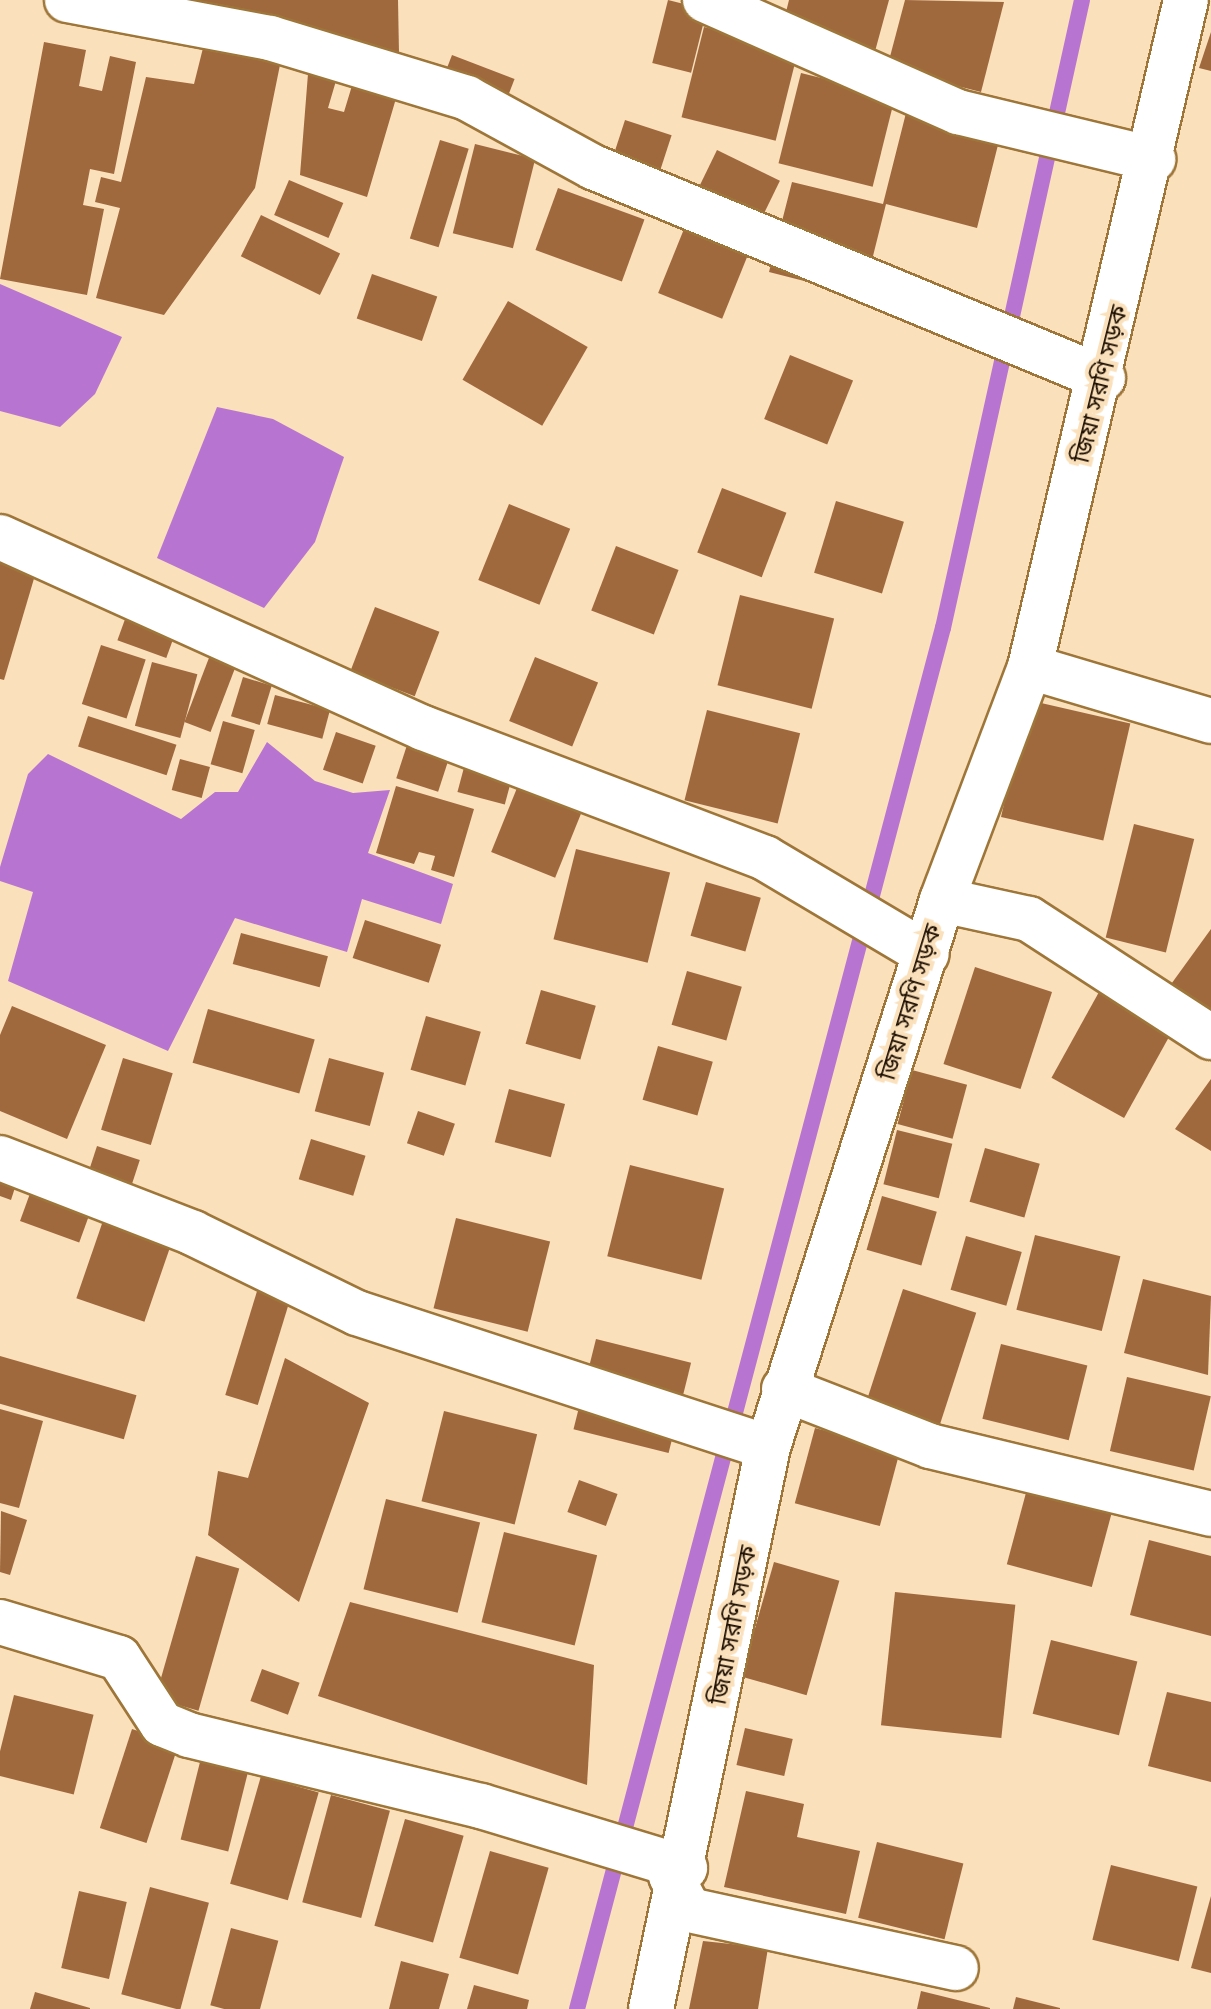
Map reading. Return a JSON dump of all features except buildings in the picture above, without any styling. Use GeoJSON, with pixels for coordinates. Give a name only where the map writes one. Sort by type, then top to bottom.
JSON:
{"type":"FeatureCollection","features":[{"type":"Feature","properties":{"kind":"street"},"geometry":{"type":"LineString","coordinates":[[67,0],[270,38],[467,98],[593,167],[1103,378]]}},
{"type":"Feature","properties":{"kind":"street"},"geometry":{"type":"LineString","coordinates":[[705,0],[958,112],[1153,159]]}},
{"type":"Feature","properties":{"kind":"street","name":"জিয়া সরণি সড়ক"},"geometry":{"type":"LineString","coordinates":[[651,2009],[682,1879],[768,1447],[942,900],[1030,667],[1103,378],[1186,0]]}},
{"type":"Feature","properties":{"kind":"street"},"geometry":{"type":"LineString","coordinates":[[0,537],[423,728],[765,858],[927,954]]}},
{"type":"Feature","properties":{"kind":"street"},"geometry":{"type":"LineString","coordinates":[[1030,667],[1211,721]]}},
{"type":"Feature","properties":{"kind":"street"},"geometry":{"type":"LineString","coordinates":[[942,900],[1029,919],[1211,1037]]}},
{"type":"Feature","properties":{"kind":"street"},"geometry":{"type":"LineString","coordinates":[[0,1158],[193,1233],[357,1313],[768,1447]]}},
{"type":"Feature","properties":{"kind":"street"},"geometry":{"type":"LineString","coordinates":[[784,1389],[943,1450],[1211,1514]]}},
{"type":"Feature","properties":{"kind":"street"},"geometry":{"type":"LineString","coordinates":[[0,1622],[106,1651],[119,1658],[162,1724],[189,1735],[525,1818],[682,1879],[689,1910],[956,1968]]}},
{"type":"Feature","properties":{"kind":"shaded area"},"geometry":{"type":"Polygon","coordinates":[[[0,284],[122,337],[95,394],[60,427],[0,411],[0,284]]]}},
{"type":"Feature","properties":{"kind":"shaded area"},"geometry":{"type":"Polygon","coordinates":[[[217,407],[273,419],[344,457],[315,542],[264,608],[157,558],[217,407]]]}},
{"type":"Feature","properties":{"kind":"shaded area"},"geometry":{"type":"Polygon","coordinates":[[[267,742],[315,781],[353,793],[390,790],[368,853],[453,884],[441,924],[362,899],[347,952],[235,918],[168,1051],[8,981],[33,892],[0,881],[0,867],[28,774],[48,754],[181,819],[215,792],[238,792],[267,742]]]}},
{"type":"Feature","properties":{"kind":"waterway"},"geometry":{"type":"LineString","coordinates":[[577,2009],[943,628],[1082,0]]}}]}
